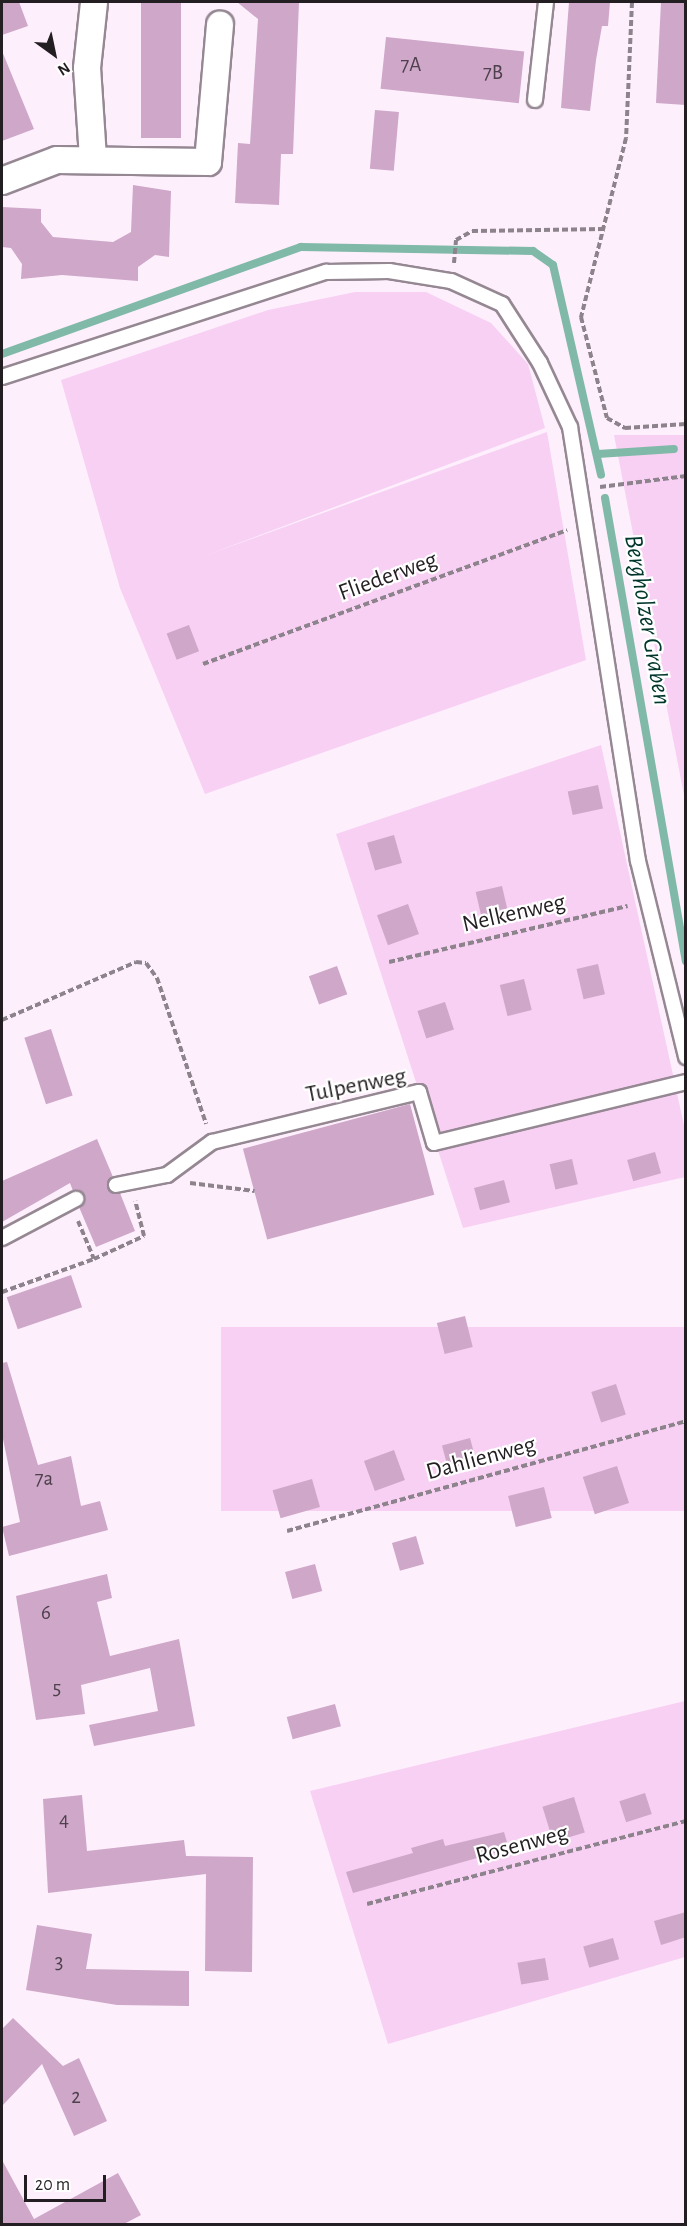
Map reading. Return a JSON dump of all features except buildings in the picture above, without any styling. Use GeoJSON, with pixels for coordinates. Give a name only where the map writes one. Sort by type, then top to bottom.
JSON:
{"type":"FeatureCollection","features":[{"type":"Feature","properties":{"kind":"street"},"geometry":{"type":"LineString","coordinates":[[93,158],[87,68],[94,2]]}},
{"type":"Feature","properties":{"kind":"street"},"geometry":{"type":"LineString","coordinates":[[2,181],[57,160],[93,158],[208,162],[220,24]]}},
{"type":"Feature","properties":{"kind":"lane"},"geometry":{"type":"LineString","coordinates":[[535,100],[546,2]]}},
{"type":"Feature","properties":{"kind":"lane"},"geometry":{"type":"LineString","coordinates":[[2,377],[326,272],[390,271],[451,281],[502,304],[540,363],[570,427],[648,901],[686,1057]]}},
{"type":"Feature","properties":{"kind":"lane","name":"Tulpenweg"},"geometry":{"type":"LineString","coordinates":[[123,1184],[166,1175],[212,1142],[419,1092],[434,1143],[686,1082]]}},
{"type":"Feature","properties":{"kind":"lane"},"geometry":{"type":"LineString","coordinates":[[2,1238],[73,1201]]}},
{"type":"Feature","properties":{"kind":"path"},"geometry":{"type":"LineString","coordinates":[[632,2],[626,138],[580,317],[607,418],[625,428],[686,424]]}},
{"type":"Feature","properties":{"kind":"path"},"geometry":{"type":"LineString","coordinates":[[456,255],[456,240],[472,231],[603,229]]}},
{"type":"Feature","properties":{"kind":"path"},"geometry":{"type":"LineString","coordinates":[[580,489],[686,476]]}},
{"type":"Feature","properties":{"kind":"path","name":"Fliederweg"},"geometry":{"type":"LineString","coordinates":[[203,664],[585,523]]}},
{"type":"Feature","properties":{"kind":"path","name":"Nelkenweg"},"geometry":{"type":"LineString","coordinates":[[389,962],[648,901]]}},
{"type":"Feature","properties":{"kind":"path"},"geometry":{"type":"LineString","coordinates":[[2,1020],[136,962],[146,963],[158,978],[212,1142]]}},
{"type":"Feature","properties":{"kind":"path"},"geometry":{"type":"LineString","coordinates":[[166,1175],[196,1185],[255,1191]]}},
{"type":"Feature","properties":{"kind":"path"},"geometry":{"type":"LineString","coordinates":[[2,1292],[94,1259],[144,1236],[123,1184]]}},
{"type":"Feature","properties":{"kind":"path"},"geometry":{"type":"LineString","coordinates":[[73,1201],[94,1259]]}},
{"type":"Feature","properties":{"kind":"path","name":"Dahlienweg"},"geometry":{"type":"LineString","coordinates":[[287,1531],[686,1421]]}},
{"type":"Feature","properties":{"kind":"path","name":"Rosenweg"},"geometry":{"type":"LineString","coordinates":[[367,1904],[686,1821]]}},
{"type":"Feature","properties":{"kind":"shaded area"},"geometry":{"type":"Polygon","coordinates":[[[355,292],[426,292],[491,323],[528,364],[545,428],[204,556],[547,432],[586,660],[205,794],[120,588],[61,380],[268,310],[355,292]]]}},
{"type":"Feature","properties":{"kind":"shaded area"},"geometry":{"type":"Polygon","coordinates":[[[614,435],[685,435],[685,800],[651,627],[614,435]]]}},
{"type":"Feature","properties":{"kind":"shaded area"},"geometry":{"type":"Polygon","coordinates":[[[601,745],[685,1130],[685,1177],[463,1228],[336,834],[601,745]]]}},
{"type":"Feature","properties":{"kind":"shaded area"},"geometry":{"type":"Polygon","coordinates":[[[221,1327],[685,1327],[685,1511],[221,1511],[221,1327]]]}},
{"type":"Feature","properties":{"kind":"shaded area"},"geometry":{"type":"Polygon","coordinates":[[[685,1701],[685,1957],[388,2044],[310,1791],[685,1701]]]}},
{"type":"Feature","properties":{"kind":"waterway"},"geometry":{"type":"LineString","coordinates":[[2,354],[301,247],[533,251],[553,265],[601,475]]}},
{"type":"Feature","properties":{"kind":"waterway"},"geometry":{"type":"LineString","coordinates":[[598,454],[674,449]]}},
{"type":"Feature","properties":{"kind":"waterway","name":"Bergholzer Graben"},"geometry":{"type":"LineString","coordinates":[[605,498],[686,961]]}}]}
